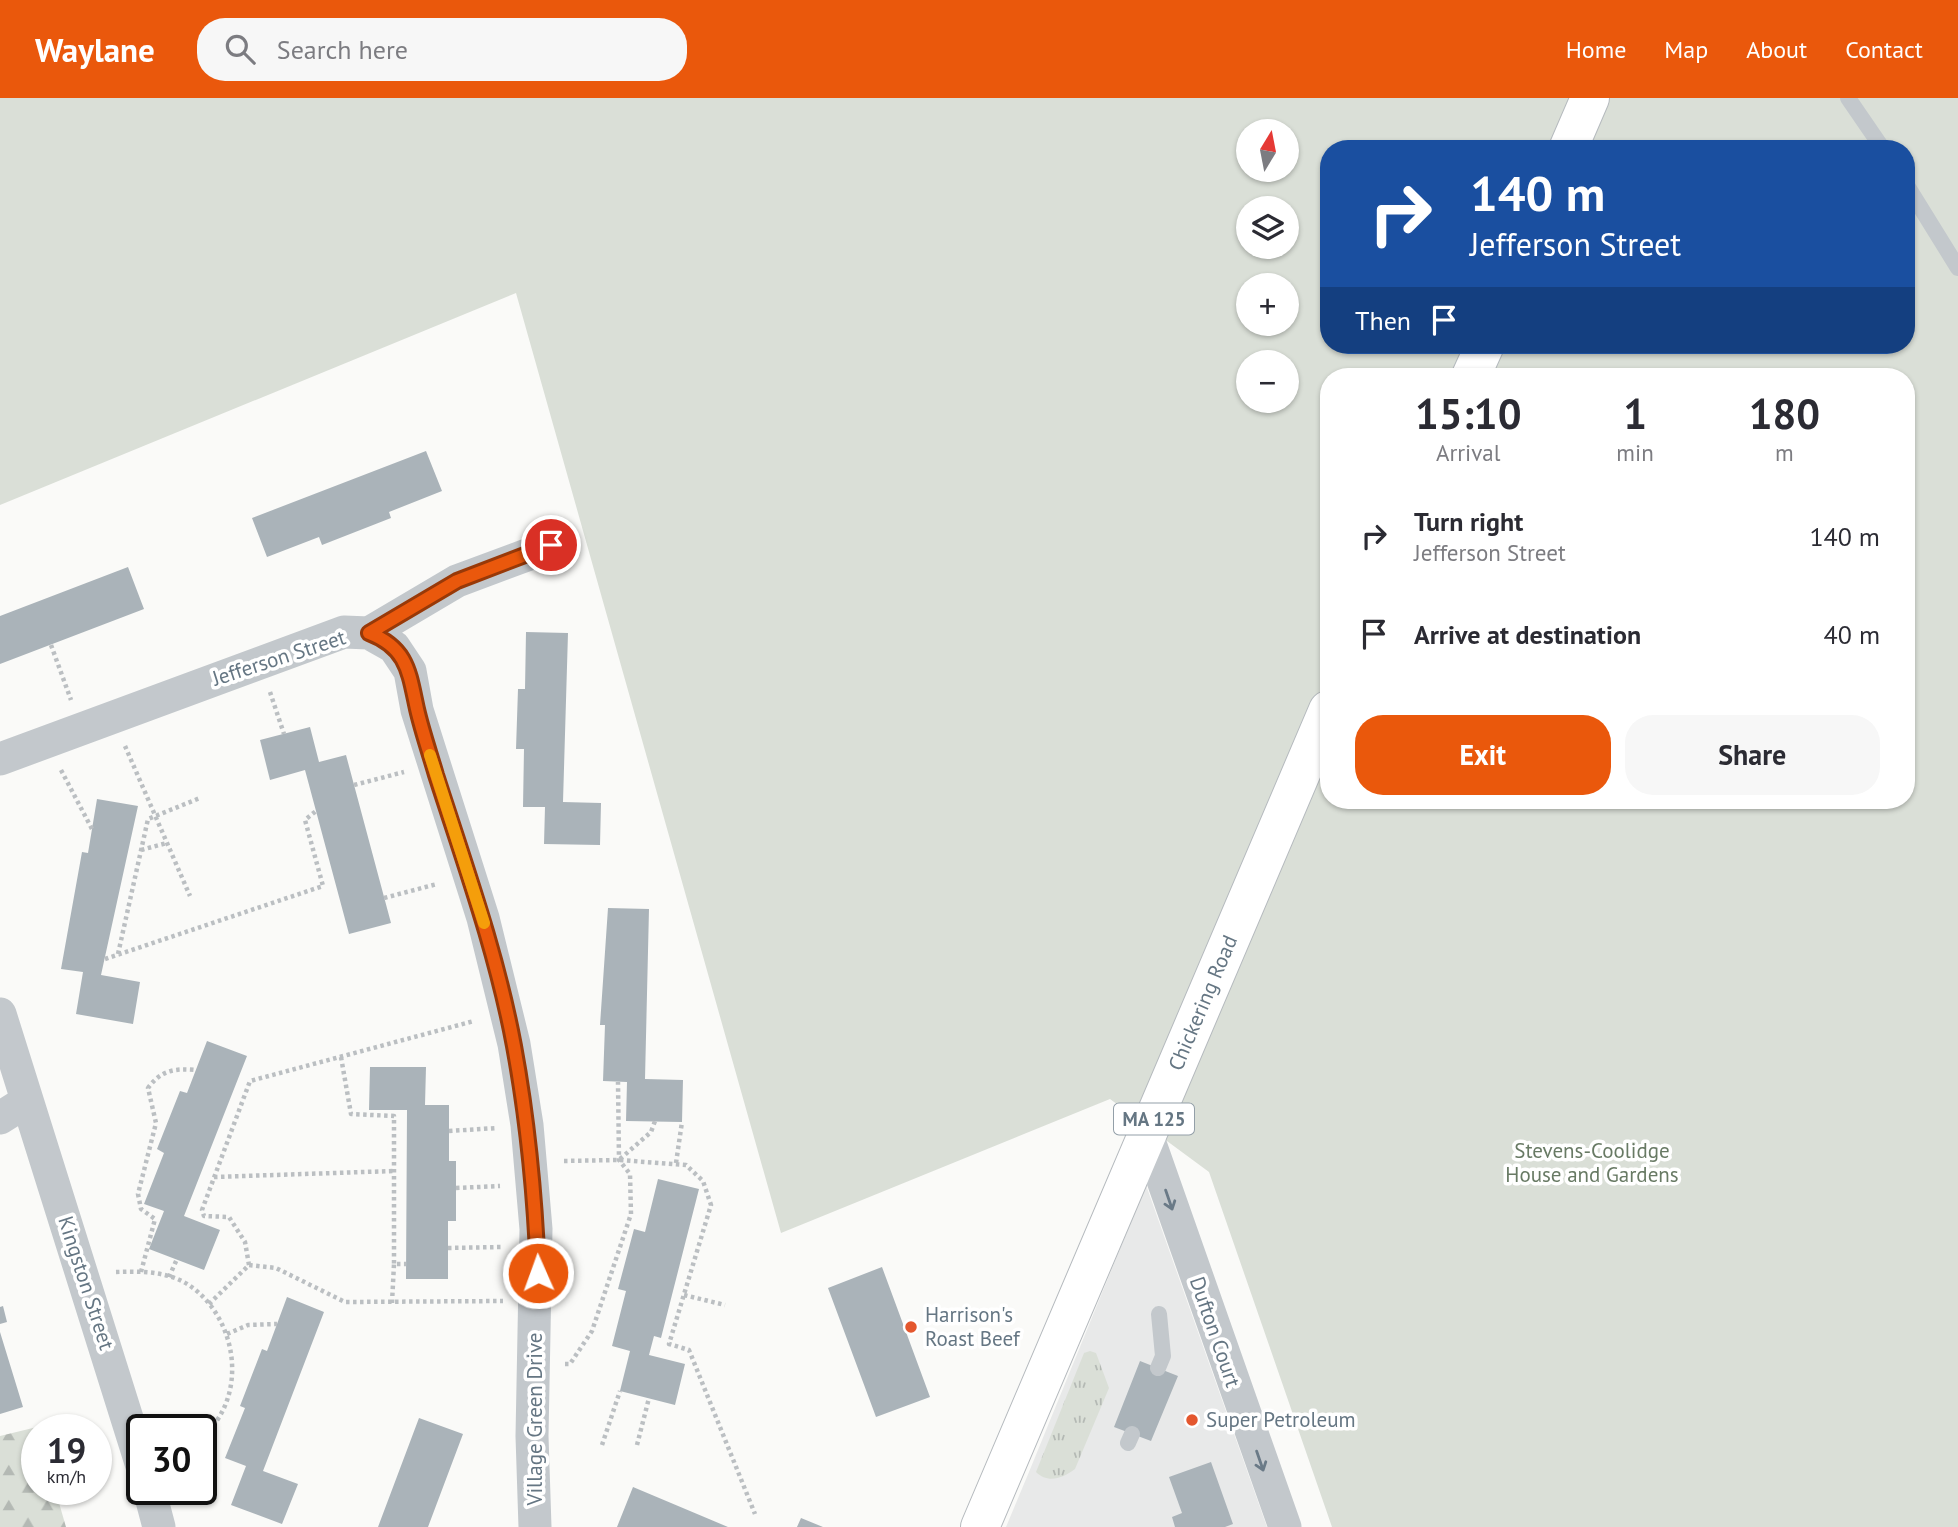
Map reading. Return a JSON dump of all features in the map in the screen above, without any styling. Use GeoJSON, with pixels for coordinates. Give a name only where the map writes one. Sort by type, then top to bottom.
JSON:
{"type":"FeatureCollection","features":[{"type":"Feature","properties":{"kind":"main road"},"geometry":{"type":"LineString","coordinates":[[1573,140],[1590,98]]}},
{"type":"Feature","properties":{"kind":"main road","name":"Chickering Road"},"geometry":{"type":"LineString","coordinates":[[979,1527],[1320,729]]}},
{"type":"Feature","properties":{"kind":"street","name":"Jefferson Street"},"geometry":{"type":"LineString","coordinates":[[0,759],[344,632],[369,633],[457,581],[551,545]]}},
{"type":"Feature","properties":{"kind":"street","name":"Village Green Drive"},"geometry":{"type":"LineString","coordinates":[[369,633],[394,647],[410,671],[417,710],[469,875],[506,1012],[527,1125],[537,1246],[534,1365],[535,1527]]}},
{"type":"Feature","properties":{"kind":"street","name":"Kingston Street"},"geometry":{"type":"LineString","coordinates":[[0,1014],[13,1109],[84,1274],[126,1414]]}},
{"type":"Feature","properties":{"kind":"street","name":"Dufton Court"},"geometry":{"type":"LineString","coordinates":[[1146,1135],[1285,1527]]}},
{"type":"Feature","properties":{"kind":"street"},"geometry":{"type":"LineString","coordinates":[[153,1505],[159,1527]]}},
{"type":"Feature","properties":{"kind":"lane"},"geometry":{"type":"LineString","coordinates":[[1848,98],[1877,140]]}},
{"type":"Feature","properties":{"kind":"lane"},"geometry":{"type":"LineString","coordinates":[[1915,199],[1958,268]]}},
{"type":"Feature","properties":{"kind":"lane"},"geometry":{"type":"LineString","coordinates":[[1158,1314],[1163,1356],[1158,1368]]}},
{"type":"Feature","properties":{"kind":"path"},"geometry":{"type":"LineString","coordinates":[[51,645],[82,728]]}},
{"type":"Feature","properties":{"kind":"path"},"geometry":{"type":"LineString","coordinates":[[260,662],[284,734]]}},
{"type":"Feature","properties":{"kind":"path"},"geometry":{"type":"LineString","coordinates":[[113,716],[190,896]]}},
{"type":"Feature","properties":{"kind":"path"},"geometry":{"type":"LineString","coordinates":[[46,741],[92,830]]}},
{"type":"Feature","properties":{"kind":"path"},"geometry":{"type":"LineString","coordinates":[[354,785],[433,765]]}},
{"type":"Feature","properties":{"kind":"path"},"geometry":{"type":"LineString","coordinates":[[117,955],[148,819],[200,798]]}},
{"type":"Feature","properties":{"kind":"path"},"geometry":{"type":"LineString","coordinates":[[105,960],[323,886],[304,820],[316,811]]}},
{"type":"Feature","properties":{"kind":"path"},"geometry":{"type":"LineString","coordinates":[[141,850],[167,843]]}},
{"type":"Feature","properties":{"kind":"path"},"geometry":{"type":"LineString","coordinates":[[384,898],[469,875]]}},
{"type":"Feature","properties":{"kind":"path"},"geometry":{"type":"LineString","coordinates":[[249,1265],[245,1242],[229,1217],[204,1216],[202,1210],[250,1081],[506,1012]]}},
{"type":"Feature","properties":{"kind":"path"},"geometry":{"type":"LineString","coordinates":[[341,1057],[351,1114],[394,1116],[392,1303]]}},
{"type":"Feature","properties":{"kind":"path"},"geometry":{"type":"LineString","coordinates":[[141,1272],[155,1219],[141,1209],[138,1194],[153,1145],[156,1123],[148,1088],[157,1076],[176,1068],[196,1070]]}},
{"type":"Feature","properties":{"kind":"path"},"geometry":{"type":"LineString","coordinates":[[534,1365],[570,1364],[593,1331],[631,1214],[630,1174],[619,1160],[618,1082]]}},
{"type":"Feature","properties":{"kind":"path"},"geometry":{"type":"LineString","coordinates":[[619,1160],[650,1132],[655,1121]]}},
{"type":"Feature","properties":{"kind":"path"},"geometry":{"type":"LineString","coordinates":[[676,1163],[682,1122]]}},
{"type":"Feature","properties":{"kind":"path"},"geometry":{"type":"LineString","coordinates":[[449,1131],[527,1125]]}},
{"type":"Feature","properties":{"kind":"path"},"geometry":{"type":"LineString","coordinates":[[456,1188],[619,1160],[686,1165],[703,1181],[710,1205],[669,1344],[689,1350],[755,1514]]}},
{"type":"Feature","properties":{"kind":"path"},"geometry":{"type":"LineString","coordinates":[[214,1177],[394,1171]]}},
{"type":"Feature","properties":{"kind":"path"},"geometry":{"type":"LineString","coordinates":[[448,1248],[537,1246]]}},
{"type":"Feature","properties":{"kind":"path"},"geometry":{"type":"LineString","coordinates":[[169,1277],[177,1259]]}},
{"type":"Feature","properties":{"kind":"path"},"geometry":{"type":"LineString","coordinates":[[394,1264],[406,1264]]}},
{"type":"Feature","properties":{"kind":"path"},"geometry":{"type":"LineString","coordinates":[[249,1265],[276,1268],[345,1302],[536,1299]]}},
{"type":"Feature","properties":{"kind":"path"},"geometry":{"type":"LineString","coordinates":[[209,1304],[249,1265]]}},
{"type":"Feature","properties":{"kind":"path"},"geometry":{"type":"LineString","coordinates":[[84,1274],[157,1272],[192,1287],[209,1304],[227,1334],[233,1373],[223,1407],[217,1415]]}},
{"type":"Feature","properties":{"kind":"path"},"geometry":{"type":"LineString","coordinates":[[684,1295],[724,1305]]}},
{"type":"Feature","properties":{"kind":"path"},"geometry":{"type":"LineString","coordinates":[[227,1334],[248,1325],[277,1324]]}},
{"type":"Feature","properties":{"kind":"path"},"geometry":{"type":"LineString","coordinates":[[602,1445],[620,1391]]}},
{"type":"Feature","properties":{"kind":"path"},"geometry":{"type":"LineString","coordinates":[[637,1445],[649,1398]]}},
{"type":"Feature","properties":{"kind":"shaded area"},"geometry":{"type":"Polygon","coordinates":[[[1146,1185],[1267,1527],[1006,1527],[1029,1472],[1146,1185]]]}},
{"type":"Feature","properties":{"kind":"green space","name":"Stevens-Coolidge House and Gardens"},"geometry":{"type":"Polygon","coordinates":[[[0,98],[1958,98],[1958,1527],[1332,1527],[1209,1172],[1110,1099],[781,1233],[516,293],[0,505],[0,98]]]}},
{"type":"Feature","properties":{"kind":"green space"},"geometry":{"type":"Polygon","coordinates":[[[1084,1353],[1096,1353],[1109,1388],[1075,1469],[1061,1477],[1045,1478],[1036,1472],[1084,1353]]]}},
{"type":"Feature","properties":{"kind":"green space"},"geometry":{"type":"Polygon","coordinates":[[[21,1431],[21,1505],[60,1505],[66,1527],[0,1527],[0,1436],[21,1431]]]}},
{"type":"Feature","properties":{"kind":"building"},"geometry":{"type":"Polygon","coordinates":[[[426,451],[442,491],[389,512],[391,518],[322,545],[319,537],[267,557],[252,518],[426,451]]]}},
{"type":"Feature","properties":{"kind":"building"},"geometry":{"type":"Polygon","coordinates":[[[128,567],[144,609],[0,664],[0,616],[128,567]]]}},
{"type":"Feature","properties":{"kind":"building"},"geometry":{"type":"Polygon","coordinates":[[[526,632],[568,633],[563,802],[601,803],[600,845],[544,844],[545,807],[523,807],[524,749],[516,749],[518,689],[525,689],[526,632]]]}},
{"type":"Feature","properties":{"kind":"building"},"geometry":{"type":"Polygon","coordinates":[[[310,727],[319,762],[346,755],[391,923],[349,934],[305,770],[270,780],[260,740],[310,727]]]}},
{"type":"Feature","properties":{"kind":"building"},"geometry":{"type":"Polygon","coordinates":[[[97,799],[138,806],[101,975],[140,982],[133,1024],[76,1014],[83,972],[61,969],[82,852],[88,853],[97,799]]]}},
{"type":"Feature","properties":{"kind":"building"},"geometry":{"type":"Polygon","coordinates":[[[608,908],[649,909],[645,1079],[683,1080],[682,1122],[626,1121],[627,1082],[603,1081],[605,1025],[600,1025],[608,908]]]}},
{"type":"Feature","properties":{"kind":"building"},"geometry":{"type":"Polygon","coordinates":[[[207,1041],[247,1056],[184,1216],[220,1230],[204,1270],[149,1249],[164,1211],[144,1204],[164,1153],[157,1149],[180,1091],[187,1093],[207,1041]]]}},
{"type":"Feature","properties":{"kind":"building"},"geometry":{"type":"Polygon","coordinates":[[[370,1067],[426,1067],[425,1105],[449,1105],[449,1161],[456,1161],[456,1221],[448,1221],[448,1279],[406,1279],[407,1110],[369,1110],[370,1067]]]}},
{"type":"Feature","properties":{"kind":"building"},"geometry":{"type":"Polygon","coordinates":[[[658,1179],[699,1189],[661,1338],[654,1336],[649,1355],[685,1364],[675,1405],[620,1391],[630,1351],[612,1346],[626,1291],[618,1289],[634,1229],[645,1232],[658,1179]]]}},
{"type":"Feature","properties":{"kind":"building"},"geometry":{"type":"Polygon","coordinates":[[[882,1267],[930,1397],[876,1417],[828,1288],[882,1267]]]}},
{"type":"Feature","properties":{"kind":"building"},"geometry":{"type":"Polygon","coordinates":[[[287,1297],[324,1312],[263,1471],[298,1484],[282,1524],[231,1505],[246,1466],[225,1458],[245,1408],[240,1406],[262,1349],[267,1351],[287,1297]]]}},
{"type":"Feature","properties":{"kind":"building"},"geometry":{"type":"Polygon","coordinates":[[[3,1306],[7,1322],[0,1324],[0,1307],[3,1306]]]}},
{"type":"Feature","properties":{"kind":"building"},"geometry":{"type":"Polygon","coordinates":[[[0,1332],[23,1407],[0,1414],[0,1332]]]}},
{"type":"Feature","properties":{"kind":"building"},"geometry":{"type":"Polygon","coordinates":[[[1140,1361],[1178,1376],[1151,1441],[1114,1427],[1140,1361]]]}},
{"type":"Feature","properties":{"kind":"building"},"geometry":{"type":"Polygon","coordinates":[[[419,1418],[463,1434],[428,1527],[378,1527],[419,1418]]]}},
{"type":"Feature","properties":{"kind":"building"},"geometry":{"type":"Polygon","coordinates":[[[1211,1462],[1233,1524],[1225,1527],[1175,1527],[1172,1517],[1182,1513],[1169,1477],[1211,1462]]]}},
{"type":"Feature","properties":{"kind":"building"},"geometry":{"type":"Polygon","coordinates":[[[633,1487],[728,1527],[617,1527],[633,1487]]]}},
{"type":"Feature","properties":{"kind":"building"},"geometry":{"type":"Polygon","coordinates":[[[801,1518],[823,1527],[797,1527],[801,1518]]]}},
{"type":"Feature","properties":{"kind":"slow traffic"},"geometry":{"type":"LineString","coordinates":[[430,755],[484,923]]}},
{"type":"Feature","properties":{"kind":"place","name":"Harrison's Roast Beef"},"geometry":{"type":"Point","coordinates":[911,1327]}},
{"type":"Feature","properties":{"kind":"place","name":"Super Petroleum"},"geometry":{"type":"Point","coordinates":[1192,1420]}},
{"type":"Feature","properties":{"kind":"route"},"geometry":{"type":"LineString","coordinates":[[538,1273],[534,1184],[527,1125],[514,1044],[483,918],[436,775],[417,710],[410,671],[394,647],[369,633],[457,581],[551,545]]}}]}
